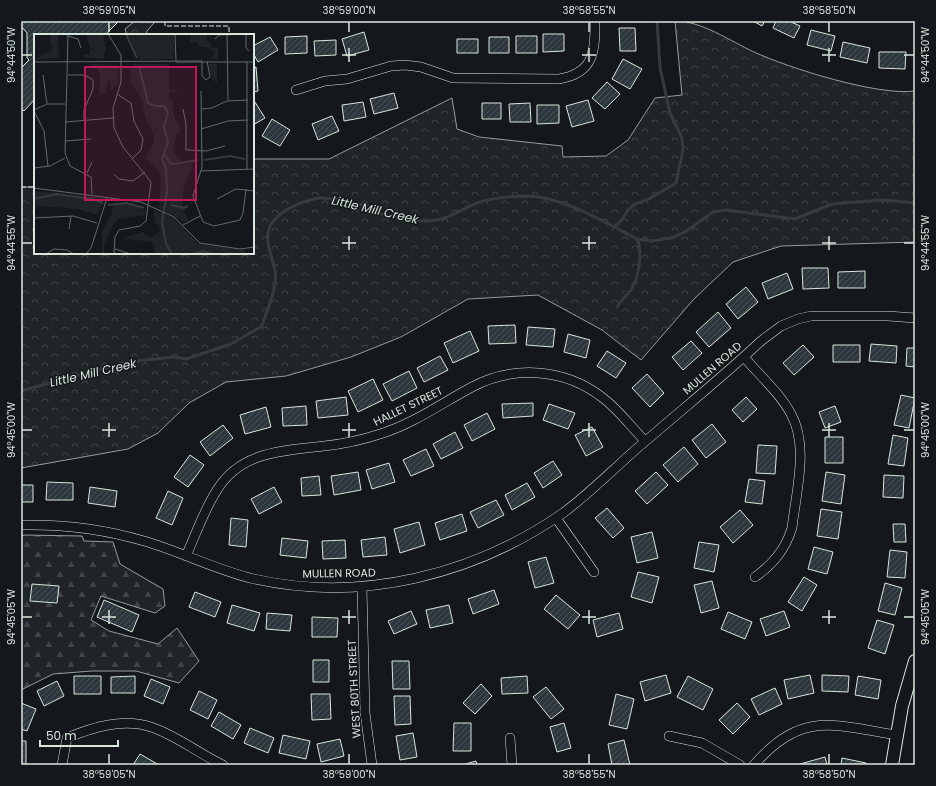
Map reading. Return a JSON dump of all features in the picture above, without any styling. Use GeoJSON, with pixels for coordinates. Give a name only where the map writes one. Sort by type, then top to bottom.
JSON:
{"type":"FeatureCollection","features":[{"type":"Feature","properties":{"kind":"street"},"geometry":{"type":"LineString","coordinates":[[296,90],[319,82],[347,79],[391,66],[404,65],[421,67],[453,78],[559,79],[571,77],[584,69],[592,57],[595,43],[595,21]]}},
{"type":"Feature","properties":{"kind":"street","name":"MULLEN ROAD"},"geometry":{"type":"LineString","coordinates":[[21,525],[76,527],[107,531],[144,540],[219,569],[254,579],[311,587],[362,587],[393,583],[432,574],[469,563],[504,548],[556,518],[604,479],[645,441],[781,326],[798,319],[811,316],[888,316],[915,318]]}},
{"type":"Feature","properties":{"kind":"street"},"geometry":{"type":"LineString","coordinates":[[744,357],[791,413],[797,427],[801,444],[792,528],[788,541],[778,557],[755,577]]}},
{"type":"Feature","properties":{"kind":"street","name":"HALLET STREET"},"geometry":{"type":"LineString","coordinates":[[186,556],[217,490],[237,468],[253,458],[282,450],[353,442],[382,433],[413,420],[473,386],[507,374],[529,372],[552,374],[584,386],[611,405],[645,441]]}},
{"type":"Feature","properties":{"kind":"street"},"geometry":{"type":"LineString","coordinates":[[556,518],[594,572]]}},
{"type":"Feature","properties":{"kind":"street","name":"WEST 80TH STREET"},"geometry":{"type":"LineString","coordinates":[[362,587],[366,713],[372,765]]}},
{"type":"Feature","properties":{"kind":"street"},"geometry":{"type":"LineString","coordinates":[[892,765],[896,734],[915,661]]}},
{"type":"Feature","properties":{"kind":"street"},"geometry":{"type":"LineString","coordinates":[[62,765],[67,738],[88,729],[123,723],[140,724],[153,728],[223,765]]}},
{"type":"Feature","properties":{"kind":"street"},"geometry":{"type":"LineString","coordinates":[[754,765],[778,741],[812,726],[834,724],[896,734]]}},
{"type":"Feature","properties":{"kind":"street"},"geometry":{"type":"LineString","coordinates":[[669,736],[702,743],[740,765]]}},
{"type":"Feature","properties":{"kind":"street"},"geometry":{"type":"LineString","coordinates":[[510,738],[512,765]]}},
{"type":"Feature","properties":{"kind":"green space"},"geometry":{"type":"Polygon","coordinates":[[[135,21],[154,21],[146,34],[127,34],[125,29],[135,21]]]}},
{"type":"Feature","properties":{"kind":"green space"},"geometry":{"type":"Polygon","coordinates":[[[675,21],[695,24],[706,28],[754,52],[810,73],[879,89],[915,91],[915,242],[781,246],[733,262],[694,299],[641,360],[602,330],[538,295],[468,299],[401,337],[351,357],[286,376],[226,382],[189,403],[158,433],[128,449],[21,468],[21,187],[34,187],[34,254],[254,254],[254,159],[329,159],[452,98],[457,129],[479,137],[562,146],[563,157],[606,156],[628,140],[655,98],[682,95],[675,21]]]}},
{"type":"Feature","properties":{"kind":"green space"},"geometry":{"type":"Polygon","coordinates":[[[21,536],[82,536],[84,541],[113,542],[120,564],[163,589],[165,606],[155,613],[101,596],[91,620],[109,631],[158,644],[177,628],[199,661],[179,683],[136,671],[92,671],[53,674],[21,690],[21,536]]]}},
{"type":"Feature","properties":{"kind":"building"},"geometry":{"type":"Polygon","coordinates":[[[21,21],[119,21],[107,34],[34,34],[34,100],[24,111],[21,108],[21,68],[29,60],[27,58],[27,33],[21,26],[21,21]]]}},
{"type":"Feature","properties":{"kind":"building"},"geometry":{"type":"Polygon","coordinates":[[[753,21],[765,21],[762,26],[753,21]]]}},
{"type":"Feature","properties":{"kind":"building"},"geometry":{"type":"Polygon","coordinates":[[[776,21],[789,21],[800,26],[794,38],[773,28],[776,21]]]}},
{"type":"Feature","properties":{"kind":"building"},"geometry":{"type":"Polygon","coordinates":[[[619,28],[635,28],[636,51],[620,51],[619,28]]]}},
{"type":"Feature","properties":{"kind":"building"},"geometry":{"type":"Polygon","coordinates":[[[811,30],[835,36],[831,51],[807,45],[811,30]]]}},
{"type":"Feature","properties":{"kind":"building"},"geometry":{"type":"Polygon","coordinates":[[[364,32],[369,50],[347,56],[342,39],[364,32]]]}},
{"type":"Feature","properties":{"kind":"building"},"geometry":{"type":"Polygon","coordinates":[[[543,34],[564,34],[564,51],[543,52],[543,34]]]}},
{"type":"Feature","properties":{"kind":"building"},"geometry":{"type":"Polygon","coordinates":[[[307,36],[307,53],[285,54],[285,37],[307,36]]]}},
{"type":"Feature","properties":{"kind":"building"},"geometry":{"type":"Polygon","coordinates":[[[516,36],[537,36],[537,53],[516,53],[516,36]]]}},
{"type":"Feature","properties":{"kind":"building"},"geometry":{"type":"Polygon","coordinates":[[[270,37],[278,50],[258,62],[254,55],[254,45],[270,37]]]}},
{"type":"Feature","properties":{"kind":"building"},"geometry":{"type":"Polygon","coordinates":[[[489,37],[509,37],[509,53],[489,53],[489,37]]]}},
{"type":"Feature","properties":{"kind":"building"},"geometry":{"type":"Polygon","coordinates":[[[457,39],[478,39],[478,53],[457,53],[457,39]]]}},
{"type":"Feature","properties":{"kind":"building"},"geometry":{"type":"Polygon","coordinates":[[[336,40],[336,55],[315,56],[314,41],[336,40]]]}},
{"type":"Feature","properties":{"kind":"building"},"geometry":{"type":"Polygon","coordinates":[[[843,42],[870,48],[867,63],[840,57],[843,42]]]}},
{"type":"Feature","properties":{"kind":"building"},"geometry":{"type":"Polygon","coordinates":[[[879,52],[906,52],[905,69],[879,68],[879,52]]]}},
{"type":"Feature","properties":{"kind":"building"},"geometry":{"type":"Polygon","coordinates":[[[623,59],[642,69],[630,89],[612,79],[623,59]]]}},
{"type":"Feature","properties":{"kind":"building"},"geometry":{"type":"Polygon","coordinates":[[[256,67],[258,91],[254,92],[254,68],[256,67]]]}},
{"type":"Feature","properties":{"kind":"building"},"geometry":{"type":"Polygon","coordinates":[[[607,82],[620,94],[605,109],[592,98],[607,82]]]}},
{"type":"Feature","properties":{"kind":"building"},"geometry":{"type":"Polygon","coordinates":[[[394,93],[398,108],[374,114],[370,99],[394,93]]]}},
{"type":"Feature","properties":{"kind":"building"},"geometry":{"type":"Polygon","coordinates":[[[588,100],[594,121],[572,127],[566,106],[588,100]]]}},
{"type":"Feature","properties":{"kind":"building"},"geometry":{"type":"Polygon","coordinates":[[[254,101],[265,118],[254,124],[254,101]]]}},
{"type":"Feature","properties":{"kind":"building"},"geometry":{"type":"Polygon","coordinates":[[[363,102],[366,117],[344,121],[342,105],[363,102]]]}},
{"type":"Feature","properties":{"kind":"building"},"geometry":{"type":"Polygon","coordinates":[[[482,103],[501,103],[501,119],[482,119],[482,103]]]}},
{"type":"Feature","properties":{"kind":"building"},"geometry":{"type":"Polygon","coordinates":[[[530,103],[531,122],[510,122],[509,104],[530,103]]]}},
{"type":"Feature","properties":{"kind":"building"},"geometry":{"type":"Polygon","coordinates":[[[537,105],[559,105],[559,123],[537,124],[537,105]]]}},
{"type":"Feature","properties":{"kind":"building"},"geometry":{"type":"Polygon","coordinates":[[[332,116],[339,131],[318,140],[312,124],[332,116]]]}},
{"type":"Feature","properties":{"kind":"building"},"geometry":{"type":"Polygon","coordinates":[[[272,119],[290,130],[280,146],[262,136],[272,119]]]}},
{"type":"Feature","properties":{"kind":"building"},"geometry":{"type":"Polygon","coordinates":[[[802,268],[828,268],[829,288],[803,289],[802,268]]]}},
{"type":"Feature","properties":{"kind":"building"},"geometry":{"type":"Polygon","coordinates":[[[865,271],[865,288],[838,288],[838,272],[865,271]]]}},
{"type":"Feature","properties":{"kind":"building"},"geometry":{"type":"Polygon","coordinates":[[[787,273],[793,289],[768,299],[762,283],[787,273]]]}},
{"type":"Feature","properties":{"kind":"building"},"geometry":{"type":"Polygon","coordinates":[[[746,287],[758,302],[738,319],[726,304],[746,287]]]}},
{"type":"Feature","properties":{"kind":"building"},"geometry":{"type":"Polygon","coordinates":[[[718,312],[731,328],[709,347],[696,332],[718,312]]]}},
{"type":"Feature","properties":{"kind":"building"},"geometry":{"type":"Polygon","coordinates":[[[515,325],[516,343],[489,344],[488,326],[515,325]]]}},
{"type":"Feature","properties":{"kind":"building"},"geometry":{"type":"Polygon","coordinates":[[[528,327],[555,329],[553,347],[526,345],[528,327]]]}},
{"type":"Feature","properties":{"kind":"building"},"geometry":{"type":"Polygon","coordinates":[[[470,331],[479,351],[453,363],[444,343],[470,331]]]}},
{"type":"Feature","properties":{"kind":"building"},"geometry":{"type":"Polygon","coordinates":[[[568,334],[590,340],[586,358],[564,352],[568,334]]]}},
{"type":"Feature","properties":{"kind":"building"},"geometry":{"type":"Polygon","coordinates":[[[691,341],[702,353],[683,370],[672,357],[691,341]]]}},
{"type":"Feature","properties":{"kind":"building"},"geometry":{"type":"Polygon","coordinates":[[[871,344],[897,346],[896,363],[869,361],[871,344]]]}},
{"type":"Feature","properties":{"kind":"building"},"geometry":{"type":"Polygon","coordinates":[[[803,345],[814,357],[794,375],[783,363],[803,345]]]}},
{"type":"Feature","properties":{"kind":"building"},"geometry":{"type":"Polygon","coordinates":[[[833,345],[860,345],[860,362],[833,362],[833,345]]]}},
{"type":"Feature","properties":{"kind":"building"},"geometry":{"type":"Polygon","coordinates":[[[907,348],[915,348],[915,367],[906,366],[907,348]]]}},
{"type":"Feature","properties":{"kind":"building"},"geometry":{"type":"Polygon","coordinates":[[[607,351],[626,363],[616,378],[597,366],[607,351]]]}},
{"type":"Feature","properties":{"kind":"building"},"geometry":{"type":"Polygon","coordinates":[[[440,356],[448,370],[424,382],[417,368],[440,356]]]}},
{"type":"Feature","properties":{"kind":"building"},"geometry":{"type":"Polygon","coordinates":[[[409,371],[417,388],[392,401],[383,384],[409,371]]]}},
{"type":"Feature","properties":{"kind":"building"},"geometry":{"type":"Polygon","coordinates":[[[647,374],[664,393],[650,407],[632,388],[647,374]]]}},
{"type":"Feature","properties":{"kind":"building"},"geometry":{"type":"Polygon","coordinates":[[[373,379],[383,400],[358,412],[348,391],[373,379]]]}},
{"type":"Feature","properties":{"kind":"building"},"geometry":{"type":"Polygon","coordinates":[[[901,395],[915,398],[909,428],[894,425],[901,395]]]}},
{"type":"Feature","properties":{"kind":"building"},"geometry":{"type":"Polygon","coordinates":[[[346,397],[348,415],[318,418],[316,401],[346,397]]]}},
{"type":"Feature","properties":{"kind":"building"},"geometry":{"type":"Polygon","coordinates":[[[746,397],[757,409],[743,422],[732,410],[746,397]]]}},
{"type":"Feature","properties":{"kind":"building"},"geometry":{"type":"Polygon","coordinates":[[[533,403],[533,416],[503,418],[502,404],[533,403]]]}},
{"type":"Feature","properties":{"kind":"building"},"geometry":{"type":"Polygon","coordinates":[[[549,404],[575,413],[568,429],[543,420],[549,404]]]}},
{"type":"Feature","properties":{"kind":"building"},"geometry":{"type":"Polygon","coordinates":[[[306,406],[307,425],[283,426],[282,408],[306,406]]]}},
{"type":"Feature","properties":{"kind":"building"},"geometry":{"type":"Polygon","coordinates":[[[835,406],[841,422],[825,428],[819,412],[835,406]]]}},
{"type":"Feature","properties":{"kind":"building"},"geometry":{"type":"Polygon","coordinates":[[[266,407],[271,427],[245,434],[240,415],[266,407]]]}},
{"type":"Feature","properties":{"kind":"building"},"geometry":{"type":"Polygon","coordinates":[[[487,413],[495,429],[472,441],[464,425],[487,413]]]}},
{"type":"Feature","properties":{"kind":"building"},"geometry":{"type":"Polygon","coordinates":[[[712,424],[726,442],[706,458],[692,440],[712,424]]]}},
{"type":"Feature","properties":{"kind":"building"},"geometry":{"type":"Polygon","coordinates":[[[223,425],[233,438],[210,456],[200,442],[223,425]]]}},
{"type":"Feature","properties":{"kind":"building"},"geometry":{"type":"Polygon","coordinates":[[[592,427],[603,447],[586,456],[575,435],[592,427]]]}},
{"type":"Feature","properties":{"kind":"building"},"geometry":{"type":"Polygon","coordinates":[[[455,432],[463,448],[441,459],[433,444],[455,432]]]}},
{"type":"Feature","properties":{"kind":"building"},"geometry":{"type":"Polygon","coordinates":[[[893,435],[908,438],[904,466],[888,464],[893,435]]]}},
{"type":"Feature","properties":{"kind":"building"},"geometry":{"type":"Polygon","coordinates":[[[825,437],[843,437],[843,463],[825,463],[825,437]]]}},
{"type":"Feature","properties":{"kind":"building"},"geometry":{"type":"Polygon","coordinates":[[[758,445],[777,446],[775,474],[756,473],[758,445]]]}},
{"type":"Feature","properties":{"kind":"building"},"geometry":{"type":"Polygon","coordinates":[[[684,447],[698,464],[678,482],[663,465],[684,447]]]}},
{"type":"Feature","properties":{"kind":"building"},"geometry":{"type":"Polygon","coordinates":[[[426,449],[434,466],[411,476],[403,460],[426,449]]]}},
{"type":"Feature","properties":{"kind":"building"},"geometry":{"type":"Polygon","coordinates":[[[190,455],[204,465],[188,487],[174,477],[190,455]]]}},
{"type":"Feature","properties":{"kind":"building"},"geometry":{"type":"Polygon","coordinates":[[[553,461],[562,475],[543,488],[534,473],[553,461]]]}},
{"type":"Feature","properties":{"kind":"building"},"geometry":{"type":"Polygon","coordinates":[[[389,463],[395,482],[372,489],[366,470],[389,463]]]}},
{"type":"Feature","properties":{"kind":"building"},"geometry":{"type":"Polygon","coordinates":[[[358,472],[361,490],[334,495],[331,476],[358,472]]]}},
{"type":"Feature","properties":{"kind":"building"},"geometry":{"type":"Polygon","coordinates":[[[656,472],[668,485],[647,504],[635,491],[656,472]]]}},
{"type":"Feature","properties":{"kind":"building"},"geometry":{"type":"Polygon","coordinates":[[[826,472],[845,475],[841,504],[822,501],[826,472]]]}},
{"type":"Feature","properties":{"kind":"building"},"geometry":{"type":"Polygon","coordinates":[[[884,475],[904,476],[903,498],[883,497],[884,475]]]}},
{"type":"Feature","properties":{"kind":"building"},"geometry":{"type":"Polygon","coordinates":[[[319,476],[321,495],[302,496],[301,478],[319,476]]]}},
{"type":"Feature","properties":{"kind":"building"},"geometry":{"type":"Polygon","coordinates":[[[749,479],[765,481],[762,504],[745,502],[749,479]]]}},
{"type":"Feature","properties":{"kind":"building"},"geometry":{"type":"Polygon","coordinates":[[[47,482],[73,483],[73,500],[46,500],[47,482]]]}},
{"type":"Feature","properties":{"kind":"building"},"geometry":{"type":"Polygon","coordinates":[[[527,483],[535,497],[512,510],[505,495],[527,483]]]}},
{"type":"Feature","properties":{"kind":"building"},"geometry":{"type":"Polygon","coordinates":[[[21,485],[33,485],[33,502],[21,502],[21,485]]]}},
{"type":"Feature","properties":{"kind":"building"},"geometry":{"type":"Polygon","coordinates":[[[90,487],[117,491],[115,507],[88,503],[90,487]]]}},
{"type":"Feature","properties":{"kind":"building"},"geometry":{"type":"Polygon","coordinates":[[[274,487],[282,502],[259,514],[251,499],[274,487]]]}},
{"type":"Feature","properties":{"kind":"building"},"geometry":{"type":"Polygon","coordinates":[[[168,491],[183,498],[172,525],[156,518],[168,491]]]}},
{"type":"Feature","properties":{"kind":"building"},"geometry":{"type":"Polygon","coordinates":[[[496,500],[504,515],[478,528],[470,512],[496,500]]]}},
{"type":"Feature","properties":{"kind":"building"},"geometry":{"type":"Polygon","coordinates":[[[607,508],[624,528],[613,538],[595,518],[607,508]]]}},
{"type":"Feature","properties":{"kind":"building"},"geometry":{"type":"Polygon","coordinates":[[[821,509],[842,512],[838,539],[817,536],[821,509]]]}},
{"type":"Feature","properties":{"kind":"building"},"geometry":{"type":"Polygon","coordinates":[[[740,510],[753,525],[733,543],[720,527],[740,510]]]}},
{"type":"Feature","properties":{"kind":"building"},"geometry":{"type":"Polygon","coordinates":[[[462,514],[467,531],[440,540],[435,523],[462,514]]]}},
{"type":"Feature","properties":{"kind":"building"},"geometry":{"type":"Polygon","coordinates":[[[231,518],[248,520],[246,547],[229,545],[231,518]]]}},
{"type":"Feature","properties":{"kind":"building"},"geometry":{"type":"Polygon","coordinates":[[[419,522],[425,545],[400,553],[394,529],[419,522]]]}},
{"type":"Feature","properties":{"kind":"building"},"geometry":{"type":"Polygon","coordinates":[[[893,524],[905,524],[906,542],[894,542],[893,524]]]}},
{"type":"Feature","properties":{"kind":"building"},"geometry":{"type":"Polygon","coordinates":[[[652,532],[658,558],[637,563],[631,537],[652,532]]]}},
{"type":"Feature","properties":{"kind":"building"},"geometry":{"type":"Polygon","coordinates":[[[385,537],[387,555],[363,557],[361,540],[385,537]]]}},
{"type":"Feature","properties":{"kind":"building"},"geometry":{"type":"Polygon","coordinates":[[[282,538],[308,541],[306,558],[280,555],[282,538]]]}},
{"type":"Feature","properties":{"kind":"building"},"geometry":{"type":"Polygon","coordinates":[[[345,540],[346,558],[323,559],[322,541],[345,540]]]}},
{"type":"Feature","properties":{"kind":"building"},"geometry":{"type":"Polygon","coordinates":[[[699,542],[719,545],[714,572],[694,568],[699,542]]]}},
{"type":"Feature","properties":{"kind":"building"},"geometry":{"type":"Polygon","coordinates":[[[814,547],[833,552],[827,574],[808,569],[814,547]]]}},
{"type":"Feature","properties":{"kind":"building"},"geometry":{"type":"Polygon","coordinates":[[[890,550],[907,552],[905,578],[887,577],[890,550]]]}},
{"type":"Feature","properties":{"kind":"building"},"geometry":{"type":"Polygon","coordinates":[[[546,557],[554,583],[535,588],[528,562],[546,557]]]}},
{"type":"Feature","properties":{"kind":"building"},"geometry":{"type":"Polygon","coordinates":[[[638,572],[659,577],[652,603],[631,597],[638,572]]]}},
{"type":"Feature","properties":{"kind":"building"},"geometry":{"type":"Polygon","coordinates":[[[804,577],[817,585],[802,611],[788,602],[804,577]]]}},
{"type":"Feature","properties":{"kind":"building"},"geometry":{"type":"Polygon","coordinates":[[[712,581],[719,608],[701,613],[694,585],[712,581]]]}},
{"type":"Feature","properties":{"kind":"building"},"geometry":{"type":"Polygon","coordinates":[[[885,583],[902,588],[895,615],[878,611],[885,583]]]}},
{"type":"Feature","properties":{"kind":"building"},"geometry":{"type":"Polygon","coordinates":[[[32,584],[59,586],[57,603],[30,601],[32,584]]]}},
{"type":"Feature","properties":{"kind":"building"},"geometry":{"type":"Polygon","coordinates":[[[494,590],[499,604],[473,614],[468,599],[494,590]]]}},
{"type":"Feature","properties":{"kind":"building"},"geometry":{"type":"Polygon","coordinates":[[[195,592],[221,602],[215,617],[189,607],[195,592]]]}},
{"type":"Feature","properties":{"kind":"building"},"geometry":{"type":"Polygon","coordinates":[[[556,595],[580,615],[568,629],[544,609],[556,595]]]}},
{"type":"Feature","properties":{"kind":"building"},"geometry":{"type":"Polygon","coordinates":[[[104,600],[139,615],[132,632],[97,617],[104,600]]]}},
{"type":"Feature","properties":{"kind":"building"},"geometry":{"type":"Polygon","coordinates":[[[232,605],[260,613],[254,631],[227,623],[232,605]]]}},
{"type":"Feature","properties":{"kind":"building"},"geometry":{"type":"Polygon","coordinates":[[[449,605],[453,623],[430,628],[426,610],[449,605]]]}},
{"type":"Feature","properties":{"kind":"building"},"geometry":{"type":"Polygon","coordinates":[[[411,611],[417,624],[394,634],[388,621],[411,611]]]}},
{"type":"Feature","properties":{"kind":"building"},"geometry":{"type":"Polygon","coordinates":[[[784,611],[790,627],[766,636],[760,619],[784,611]]]}},
{"type":"Feature","properties":{"kind":"building"},"geometry":{"type":"Polygon","coordinates":[[[728,612],[752,622],[745,639],[721,629],[728,612]]]}},
{"type":"Feature","properties":{"kind":"building"},"geometry":{"type":"Polygon","coordinates":[[[267,613],[292,615],[290,631],[266,629],[267,613]]]}},
{"type":"Feature","properties":{"kind":"building"},"geometry":{"type":"Polygon","coordinates":[[[619,613],[623,629],[597,637],[593,620],[619,613]]]}},
{"type":"Feature","properties":{"kind":"building"},"geometry":{"type":"Polygon","coordinates":[[[312,617],[338,618],[337,637],[312,637],[312,617]]]}},
{"type":"Feature","properties":{"kind":"building"},"geometry":{"type":"Polygon","coordinates":[[[877,620],[894,625],[885,654],[868,648],[877,620]]]}},
{"type":"Feature","properties":{"kind":"building"},"geometry":{"type":"Polygon","coordinates":[[[313,660],[329,660],[329,682],[313,682],[313,660]]]}},
{"type":"Feature","properties":{"kind":"building"},"geometry":{"type":"Polygon","coordinates":[[[392,661],[409,661],[410,689],[393,689],[392,661]]]}},
{"type":"Feature","properties":{"kind":"building"},"geometry":{"type":"Polygon","coordinates":[[[666,675],[671,693],[645,701],[640,682],[666,675]]]}},
{"type":"Feature","properties":{"kind":"building"},"geometry":{"type":"Polygon","coordinates":[[[810,675],[814,693],[788,699],[784,680],[810,675]]]}},
{"type":"Feature","properties":{"kind":"building"},"geometry":{"type":"Polygon","coordinates":[[[822,675],[849,676],[848,692],[822,691],[822,675]]]}},
{"type":"Feature","properties":{"kind":"building"},"geometry":{"type":"Polygon","coordinates":[[[74,676],[101,676],[101,694],[74,694],[74,676]]]}},
{"type":"Feature","properties":{"kind":"building"},"geometry":{"type":"Polygon","coordinates":[[[135,676],[135,693],[111,693],[111,677],[135,676]]]}},
{"type":"Feature","properties":{"kind":"building"},"geometry":{"type":"Polygon","coordinates":[[[527,676],[528,693],[502,694],[501,678],[527,676]]]}},
{"type":"Feature","properties":{"kind":"building"},"geometry":{"type":"Polygon","coordinates":[[[688,676],[713,689],[703,710],[677,697],[688,676]]]}},
{"type":"Feature","properties":{"kind":"building"},"geometry":{"type":"Polygon","coordinates":[[[858,676],[881,680],[878,699],[855,695],[858,676]]]}},
{"type":"Feature","properties":{"kind":"building"},"geometry":{"type":"Polygon","coordinates":[[[151,679],[170,687],[163,704],[144,696],[151,679]]]}},
{"type":"Feature","properties":{"kind":"building"},"geometry":{"type":"Polygon","coordinates":[[[57,681],[64,696],[44,706],[37,691],[57,681]]]}},
{"type":"Feature","properties":{"kind":"building"},"geometry":{"type":"Polygon","coordinates":[[[481,684],[492,696],[475,714],[463,703],[481,684]]]}},
{"type":"Feature","properties":{"kind":"building"},"geometry":{"type":"Polygon","coordinates":[[[546,687],[564,709],[551,719],[533,697],[546,687]]]}},
{"type":"Feature","properties":{"kind":"building"},"geometry":{"type":"Polygon","coordinates":[[[775,688],[782,704],[759,715],[751,699],[775,688]]]}},
{"type":"Feature","properties":{"kind":"building"},"geometry":{"type":"Polygon","coordinates":[[[199,691],[217,700],[208,719],[190,710],[199,691]]]}},
{"type":"Feature","properties":{"kind":"building"},"geometry":{"type":"Polygon","coordinates":[[[311,694],[330,694],[331,719],[312,720],[311,694]]]}},
{"type":"Feature","properties":{"kind":"building"},"geometry":{"type":"Polygon","coordinates":[[[616,694],[634,699],[627,729],[609,725],[616,694]]]}},
{"type":"Feature","properties":{"kind":"building"},"geometry":{"type":"Polygon","coordinates":[[[394,696],[410,696],[411,724],[395,725],[394,696]]]}},
{"type":"Feature","properties":{"kind":"building"},"geometry":{"type":"Polygon","coordinates":[[[21,703],[36,709],[27,731],[21,729],[21,703]]]}},
{"type":"Feature","properties":{"kind":"building"},"geometry":{"type":"Polygon","coordinates":[[[737,703],[750,717],[733,734],[719,720],[737,703]]]}},
{"type":"Feature","properties":{"kind":"building"},"geometry":{"type":"Polygon","coordinates":[[[219,712],[241,725],[233,739],[211,726],[219,712]]]}},
{"type":"Feature","properties":{"kind":"building"},"geometry":{"type":"Polygon","coordinates":[[[454,723],[471,723],[471,751],[453,751],[454,723]]]}},
{"type":"Feature","properties":{"kind":"building"},"geometry":{"type":"Polygon","coordinates":[[[564,723],[571,748],[557,752],[550,727],[564,723]]]}},
{"type":"Feature","properties":{"kind":"building"},"geometry":{"type":"Polygon","coordinates":[[[250,728],[274,738],[268,753],[244,743],[250,728]]]}},
{"type":"Feature","properties":{"kind":"building"},"geometry":{"type":"Polygon","coordinates":[[[413,733],[417,757],[400,760],[396,736],[413,733]]]}},
{"type":"Feature","properties":{"kind":"building"},"geometry":{"type":"Polygon","coordinates":[[[283,735],[310,741],[306,759],[279,753],[283,735]]]}},
{"type":"Feature","properties":{"kind":"building"},"geometry":{"type":"Polygon","coordinates":[[[340,739],[344,756],[321,762],[317,744],[340,739]]]}},
{"type":"Feature","properties":{"kind":"building"},"geometry":{"type":"Polygon","coordinates":[[[624,740],[630,765],[612,765],[608,744],[624,740]]]}},
{"type":"Feature","properties":{"kind":"building"},"geometry":{"type":"Polygon","coordinates":[[[21,741],[26,741],[26,765],[21,765],[21,741]]]}},
{"type":"Feature","properties":{"kind":"building"},"geometry":{"type":"Polygon","coordinates":[[[140,754],[159,765],[133,765],[140,754]]]}},
{"type":"Feature","properties":{"kind":"building"},"geometry":{"type":"Polygon","coordinates":[[[825,757],[827,765],[800,765],[800,764],[825,757]]]}},
{"type":"Feature","properties":{"kind":"building"},"geometry":{"type":"Polygon","coordinates":[[[842,758],[866,763],[865,765],[841,765],[842,758]]]}},
{"type":"Feature","properties":{"kind":"building"},"geometry":{"type":"Polygon","coordinates":[[[476,761],[477,765],[462,765],[476,761]]]}},
{"type":"Feature","properties":{"kind":"waterway"},"geometry":{"type":"LineString","coordinates":[[614,227],[635,204],[647,200],[676,183],[683,150],[682,138],[670,113],[660,68],[657,21]]}},
{"type":"Feature","properties":{"kind":"waterway","name":"Little Mill Creek"},"geometry":{"type":"LineString","coordinates":[[21,391],[127,362],[174,357],[186,359],[231,344],[262,326],[272,298],[276,277],[268,241],[269,229],[272,223],[281,214],[293,206],[313,199],[323,198],[344,201],[369,207],[378,212],[407,220],[432,221],[452,215],[477,203],[488,200],[523,196],[541,197],[584,212],[637,239],[651,241],[671,238],[685,232],[713,212],[726,210],[795,219],[832,204],[882,200],[915,203]]}},
{"type":"Feature","properties":{"kind":"waterway"},"geometry":{"type":"LineString","coordinates":[[617,307],[631,290],[636,279],[640,258],[637,239]]}},
{"type":"Feature","properties":{"kind":"fence"},"geometry":{"type":"LineString","coordinates":[[165,21],[165,26],[229,26],[229,34]]}},
{"type":"Feature","properties":{"kind":"fence"},"geometry":{"type":"LineString","coordinates":[[21,187],[34,187]]}}]}
